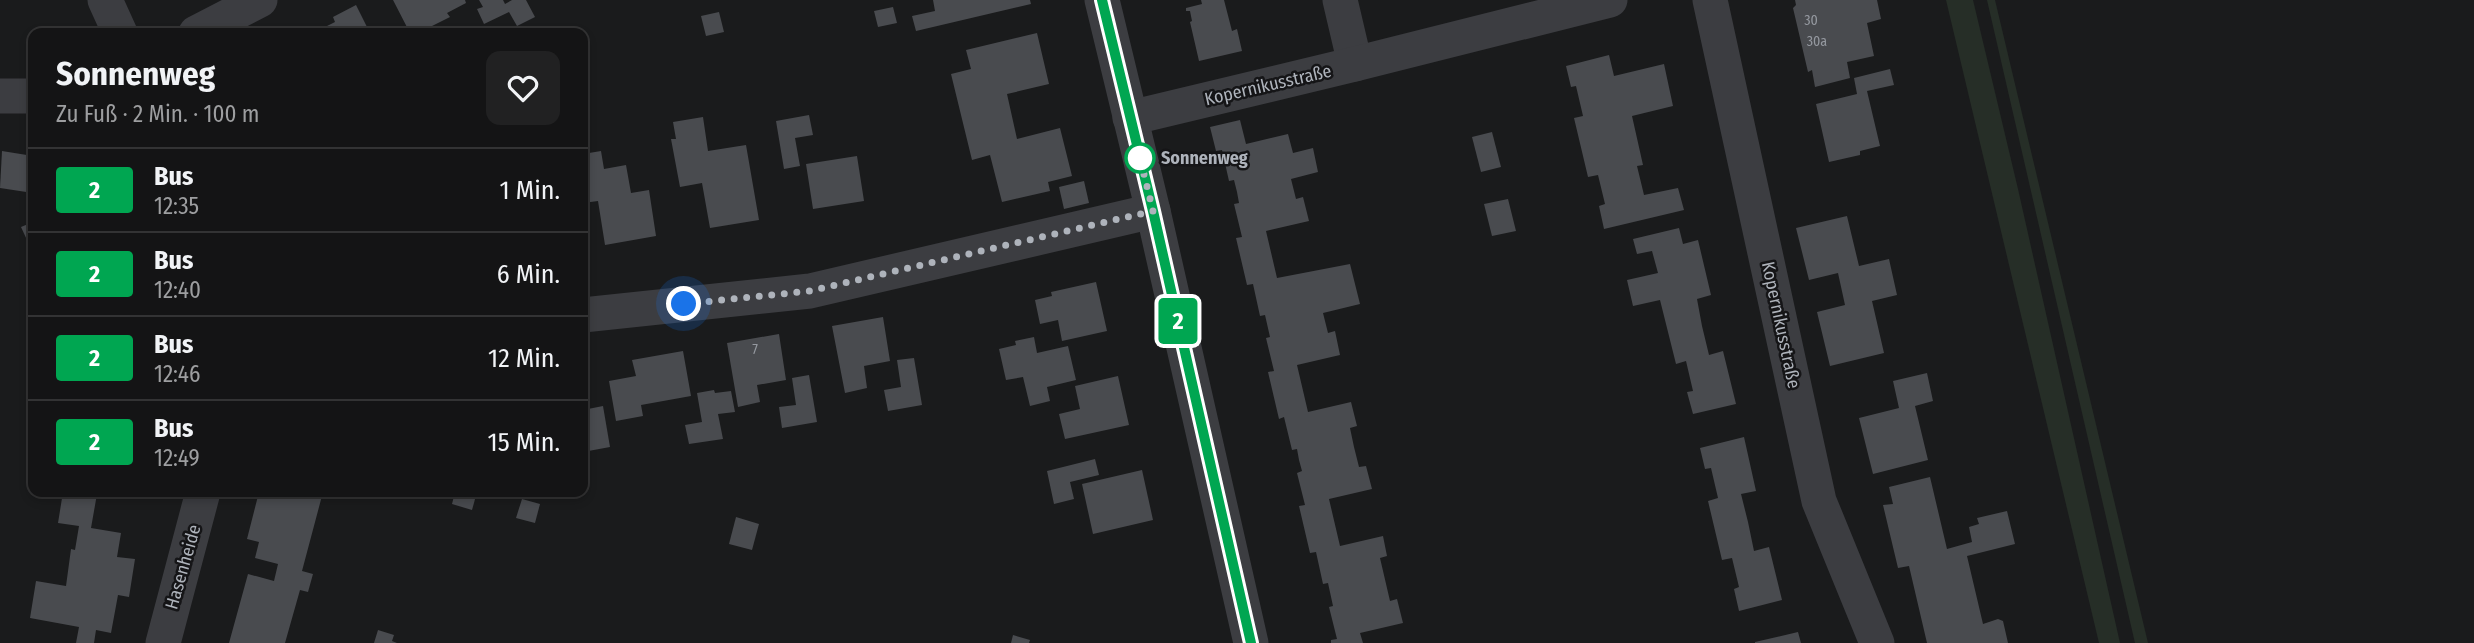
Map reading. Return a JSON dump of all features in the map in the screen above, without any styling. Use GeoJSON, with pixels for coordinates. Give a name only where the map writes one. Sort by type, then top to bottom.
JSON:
{"type":"FeatureCollection","features":[{"type":"Feature","properties":{"kind":"street"},"geometry":{"type":"LineString","coordinates":[[105,0],[118,28]]}},
{"type":"Feature","properties":{"kind":"street"},"geometry":{"type":"LineString","coordinates":[[206,28],[260,0]]}},
{"type":"Feature","properties":{"kind":"street"},"geometry":{"type":"LineString","coordinates":[[1102,0],[1251,643]]}},
{"type":"Feature","properties":{"kind":"street"},"geometry":{"type":"LineString","coordinates":[[1340,0],[1355,64]]}},
{"type":"Feature","properties":{"kind":"street","name":"Kopernikusstraße"},"geometry":{"type":"LineString","coordinates":[[1130,118],[1610,0]]}},
{"type":"Feature","properties":{"kind":"street","name":"Kopernikusstraße"},"geometry":{"type":"LineString","coordinates":[[1710,0],[1819,501],[1877,643]]}},
{"type":"Feature","properties":{"kind":"street"},"geometry":{"type":"LineString","coordinates":[[0,96],[28,96]]}},
{"type":"Feature","properties":{"kind":"street"},"geometry":{"type":"LineString","coordinates":[[588,314],[810,291],[1153,211]]}},
{"type":"Feature","properties":{"kind":"street","name":"Hasenheide"},"geometry":{"type":"LineString","coordinates":[[163,643],[202,497]]}},
{"type":"Feature","properties":{"kind":"shaded area"},"geometry":{"type":"Polygon","coordinates":[[[1946,0],[1973,0],[2120,643],[2099,643],[1946,0]]]}},
{"type":"Feature","properties":{"kind":"shaded area"},"geometry":{"type":"Polygon","coordinates":[[[1987,0],[1995,0],[2148,643],[2135,643],[1987,0]]]}},
{"type":"Feature","properties":{"kind":"building"},"geometry":{"type":"Polygon","coordinates":[[[393,0],[465,0],[466,3],[447,13],[450,17],[428,28],[407,28],[393,0]]]}},
{"type":"Feature","properties":{"kind":"building"},"geometry":{"type":"Polygon","coordinates":[[[479,0],[503,0],[505,4],[512,0],[526,0],[535,17],[517,26],[509,12],[484,24],[477,9],[483,7],[479,0]]]}},
{"type":"Feature","properties":{"kind":"building"},"geometry":{"type":"Polygon","coordinates":[[[933,0],[1030,0],[1031,4],[916,31],[912,16],[935,11],[933,0]]]}},
{"type":"Feature","properties":{"kind":"building"},"geometry":{"type":"Polygon","coordinates":[[[1201,0],[1224,0],[1232,31],[1237,29],[1242,51],[1199,61],[1190,11],[1186,11],[1186,8],[1202,4],[1201,0]]]}},
{"type":"Feature","properties":{"kind":"building"},"geometry":{"type":"Polygon","coordinates":[[[1795,0],[1877,0],[1881,19],[1867,23],[1874,56],[1847,62],[1850,78],[1815,87],[1812,70],[1808,72],[1793,8],[1796,5],[1795,0]]]}},
{"type":"Feature","properties":{"kind":"building"},"geometry":{"type":"Polygon","coordinates":[[[356,5],[368,28],[323,28],[335,22],[333,17],[356,5]]]}},
{"type":"Feature","properties":{"kind":"building"},"geometry":{"type":"Polygon","coordinates":[[[893,7],[897,23],[878,27],[874,11],[893,7]]]}},
{"type":"Feature","properties":{"kind":"building"},"geometry":{"type":"Polygon","coordinates":[[[719,12],[724,32],[706,36],[701,16],[719,12]]]}},
{"type":"Feature","properties":{"kind":"building"},"geometry":{"type":"Polygon","coordinates":[[[1037,33],[1049,84],[1007,94],[1017,139],[1060,128],[1072,176],[1048,182],[1050,191],[1002,202],[990,155],[972,160],[951,74],[971,69],[966,50],[1037,33]]]}},
{"type":"Feature","properties":{"kind":"building"},"geometry":{"type":"Polygon","coordinates":[[[1609,55],[1614,76],[1664,64],[1673,106],[1632,116],[1643,165],[1637,166],[1644,195],[1678,188],[1684,210],[1604,229],[1599,206],[1605,204],[1598,175],[1588,177],[1574,118],[1583,116],[1576,86],[1571,87],[1566,66],[1609,55]]]}},
{"type":"Feature","properties":{"kind":"building"},"geometry":{"type":"Polygon","coordinates":[[[1890,69],[1894,85],[1867,91],[1880,146],[1860,151],[1860,155],[1829,162],[1816,104],[1857,94],[1854,78],[1890,69]]]}},
{"type":"Feature","properties":{"kind":"building"},"geometry":{"type":"Polygon","coordinates":[[[809,115],[813,135],[795,138],[800,166],[784,169],[776,121],[809,115]]]}},
{"type":"Feature","properties":{"kind":"building"},"geometry":{"type":"Polygon","coordinates":[[[703,117],[708,151],[746,145],[759,220],[710,228],[702,183],[680,187],[671,139],[676,139],[673,122],[703,117]]]}},
{"type":"Feature","properties":{"kind":"building"},"geometry":{"type":"Polygon","coordinates":[[[1240,120],[1246,144],[1288,134],[1293,153],[1313,148],[1318,172],[1291,179],[1296,199],[1303,197],[1309,221],[1266,231],[1277,278],[1350,264],[1360,304],[1323,313],[1328,333],[1335,331],[1340,355],[1297,365],[1308,412],[1351,402],[1357,426],[1350,428],[1354,447],[1359,467],[1366,466],[1372,489],[1329,499],[1340,546],[1383,536],[1387,556],[1380,558],[1390,601],[1397,599],[1403,623],[1360,633],[1363,643],[1331,643],[1331,640],[1337,639],[1329,607],[1333,606],[1328,583],[1323,584],[1316,552],[1310,553],[1299,506],[1305,505],[1297,473],[1302,471],[1297,449],[1292,450],[1284,417],[1279,419],[1268,372],[1274,371],[1266,338],[1270,337],[1265,315],[1260,316],[1253,284],[1247,285],[1236,238],[1242,237],[1234,204],[1239,203],[1237,192],[1234,180],[1229,181],[1222,150],[1216,151],[1210,127],[1240,120]]]}},
{"type":"Feature","properties":{"kind":"building"},"geometry":{"type":"Polygon","coordinates":[[[1492,132],[1501,167],[1481,172],[1472,137],[1492,132]]]}},
{"type":"Feature","properties":{"kind":"building"},"geometry":{"type":"Polygon","coordinates":[[[2,151],[28,155],[28,192],[0,188],[2,151]]]}},
{"type":"Feature","properties":{"kind":"building"},"geometry":{"type":"Polygon","coordinates":[[[601,151],[604,169],[626,165],[631,193],[649,190],[656,236],[605,245],[598,201],[588,202],[588,153],[601,151]]]}},
{"type":"Feature","properties":{"kind":"building"},"geometry":{"type":"Polygon","coordinates":[[[857,156],[864,201],[813,209],[806,164],[857,156]]]}},
{"type":"Feature","properties":{"kind":"building"},"geometry":{"type":"Polygon","coordinates":[[[1084,181],[1089,203],[1064,209],[1059,187],[1084,181]]]}},
{"type":"Feature","properties":{"kind":"building"},"geometry":{"type":"Polygon","coordinates":[[[1508,199],[1516,231],[1492,236],[1484,204],[1508,199]]]}},
{"type":"Feature","properties":{"kind":"building"},"geometry":{"type":"Polygon","coordinates":[[[1847,216],[1859,266],[1889,259],[1897,295],[1872,301],[1884,353],[1830,366],[1817,312],[1845,305],[1838,273],[1809,280],[1796,228],[1847,216]]]}},
{"type":"Feature","properties":{"kind":"building"},"geometry":{"type":"Polygon","coordinates":[[[28,224],[28,242],[21,227],[28,224]]]}},
{"type":"Feature","properties":{"kind":"building"},"geometry":{"type":"Polygon","coordinates":[[[1679,228],[1683,244],[1698,240],[1711,295],[1697,299],[1702,326],[1709,355],[1723,351],[1736,404],[1693,414],[1687,392],[1693,391],[1686,361],[1676,364],[1660,300],[1633,306],[1627,280],[1658,273],[1652,251],[1637,254],[1633,239],[1679,228]]]}},
{"type":"Feature","properties":{"kind":"building"},"geometry":{"type":"Polygon","coordinates":[[[1096,282],[1107,331],[1062,341],[1058,320],[1040,324],[1035,300],[1052,296],[1051,292],[1096,282]]]}},
{"type":"Feature","properties":{"kind":"building"},"geometry":{"type":"Polygon","coordinates":[[[883,317],[890,361],[864,366],[867,388],[845,393],[832,326],[883,317]]]}},
{"type":"Feature","properties":{"kind":"building"},"geometry":{"type":"Polygon","coordinates":[[[779,334],[786,380],[757,385],[760,402],[738,407],[727,343],[779,334]]]}},
{"type":"Feature","properties":{"kind":"building"},"geometry":{"type":"Polygon","coordinates":[[[1034,337],[1037,353],[1068,346],[1076,380],[1047,387],[1050,401],[1030,406],[1023,377],[1006,380],[999,349],[1016,345],[1015,341],[1034,337]]]}},
{"type":"Feature","properties":{"kind":"building"},"geometry":{"type":"Polygon","coordinates":[[[683,351],[691,396],[641,405],[643,416],[616,421],[609,381],[636,376],[632,360],[683,351]]]}},
{"type":"Feature","properties":{"kind":"building"},"geometry":{"type":"Polygon","coordinates":[[[914,358],[922,405],[888,411],[884,390],[901,387],[897,360],[914,358]]]}},
{"type":"Feature","properties":{"kind":"building"},"geometry":{"type":"Polygon","coordinates":[[[1927,373],[1933,401],[1915,406],[1928,460],[1873,474],[1859,418],[1899,408],[1893,381],[1927,373]]]}},
{"type":"Feature","properties":{"kind":"building"},"geometry":{"type":"Polygon","coordinates":[[[809,375],[817,422],[782,428],[779,407],[796,405],[792,378],[809,375]]]}},
{"type":"Feature","properties":{"kind":"building"},"geometry":{"type":"Polygon","coordinates":[[[1118,376],[1129,425],[1065,439],[1059,414],[1080,409],[1075,386],[1118,376]]]}},
{"type":"Feature","properties":{"kind":"building"},"geometry":{"type":"Polygon","coordinates":[[[714,390],[715,393],[731,391],[735,412],[718,414],[723,439],[689,444],[685,425],[702,422],[697,393],[714,390]]]}},
{"type":"Feature","properties":{"kind":"building"},"geometry":{"type":"Polygon","coordinates":[[[603,406],[610,447],[588,451],[588,409],[603,406]]]}},
{"type":"Feature","properties":{"kind":"building"},"geometry":{"type":"Polygon","coordinates":[[[1744,437],[1756,491],[1741,494],[1754,551],[1769,547],[1782,600],[1739,611],[1734,589],[1739,587],[1732,558],[1722,560],[1708,501],[1718,498],[1711,468],[1705,469],[1700,448],[1744,437]]]}},
{"type":"Feature","properties":{"kind":"building"},"geometry":{"type":"Polygon","coordinates":[[[1095,459],[1099,475],[1070,482],[1074,499],[1054,504],[1047,471],[1095,459]]]}},
{"type":"Feature","properties":{"kind":"building"},"geometry":{"type":"Polygon","coordinates":[[[1142,470],[1153,520],[1093,534],[1082,484],[1142,470]]]}},
{"type":"Feature","properties":{"kind":"building"},"geometry":{"type":"Polygon","coordinates":[[[1930,477],[1947,549],[1972,542],[1969,527],[1979,524],[1977,518],[2007,511],[2015,544],[1967,556],[1983,624],[1998,619],[2003,621],[2008,643],[1927,643],[1909,566],[1898,568],[1883,505],[1893,504],[1889,487],[1930,477]]]}},
{"type":"Feature","properties":{"kind":"building"},"geometry":{"type":"Polygon","coordinates":[[[62,497],[96,497],[91,528],[121,533],[117,557],[135,559],[129,597],[118,595],[111,633],[96,630],[94,643],[76,643],[79,627],[30,618],[36,581],[66,586],[71,549],[75,550],[79,526],[58,523],[62,497]]]}},
{"type":"Feature","properties":{"kind":"building"},"geometry":{"type":"Polygon","coordinates":[[[258,497],[322,497],[302,571],[313,574],[308,592],[300,590],[285,643],[229,643],[248,574],[274,581],[278,564],[255,558],[259,542],[247,539],[258,497]]]}},
{"type":"Feature","properties":{"kind":"building"},"geometry":{"type":"Polygon","coordinates":[[[454,497],[476,497],[472,510],[452,504],[454,497]]]}},
{"type":"Feature","properties":{"kind":"building"},"geometry":{"type":"Polygon","coordinates":[[[522,499],[540,504],[535,523],[516,518],[522,499]]]}},
{"type":"Feature","properties":{"kind":"building"},"geometry":{"type":"Polygon","coordinates":[[[736,517],[759,524],[752,550],[729,544],[736,517]]]}},
{"type":"Feature","properties":{"kind":"building"},"geometry":{"type":"Polygon","coordinates":[[[378,630],[394,635],[392,641],[397,643],[374,643],[378,630]]]}},
{"type":"Feature","properties":{"kind":"building"},"geometry":{"type":"Polygon","coordinates":[[[1798,632],[1801,643],[1755,643],[1755,642],[1798,632]]]}},
{"type":"Feature","properties":{"kind":"building"},"geometry":{"type":"Polygon","coordinates":[[[1013,635],[1030,640],[1029,643],[1011,643],[1013,635]]]}},
{"type":"Feature","properties":{"kind":"bus line","name":"2"},"geometry":{"type":"LineString","coordinates":[[1102,0],[1251,643]]}},
{"type":"Feature","properties":{"kind":"place","name":"Sonnenweg"},"geometry":{"type":"Point","coordinates":[1140,158]}},
{"type":"Feature","properties":{"kind":"route"},"geometry":{"type":"LineString","coordinates":[[684,304],[810,291],[1153,211],[1139,154],[1140,158]]}}]}
